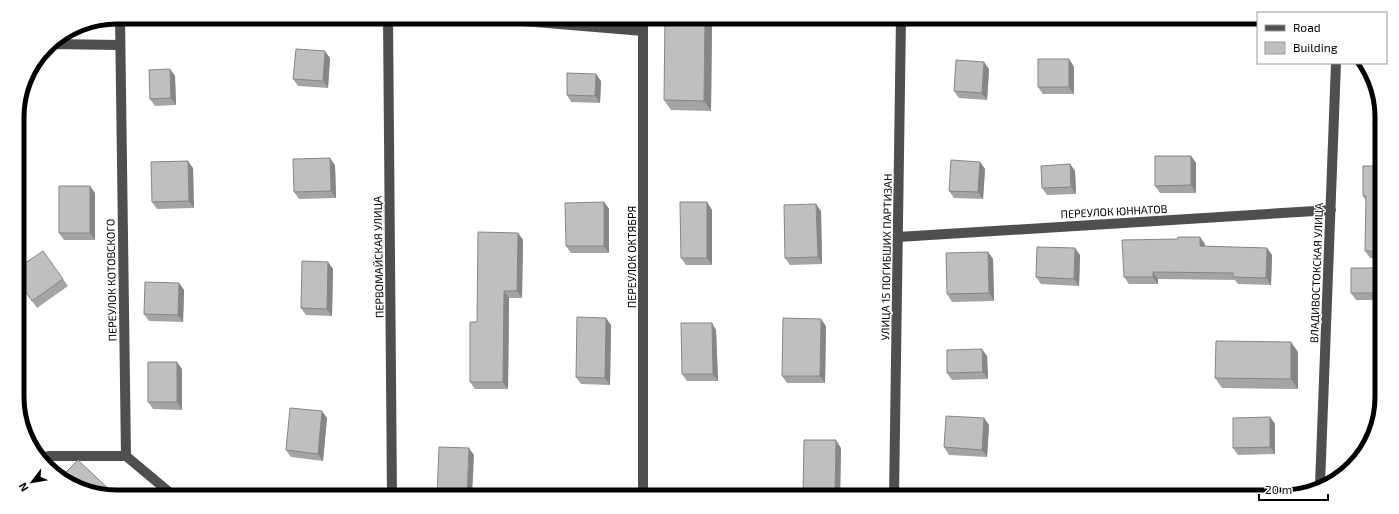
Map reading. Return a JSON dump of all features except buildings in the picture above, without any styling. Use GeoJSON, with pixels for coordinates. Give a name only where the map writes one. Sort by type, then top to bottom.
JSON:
{"type":"FeatureCollection","features":[{"type":"Feature","properties":{"kind":"street","name":"ПЕРЕУЛОК КОТОВСКОГО"},"geometry":{"type":"LineString","coordinates":[[120,24],[126,456]]}},
{"type":"Feature","properties":{"kind":"street","name":"ПЕРВОМАЙСКАЯ УЛИЦА"},"geometry":{"type":"LineString","coordinates":[[388,24],[392,490]]}},
{"type":"Feature","properties":{"kind":"street"},"geometry":{"type":"LineString","coordinates":[[558,24],[643,31]]}},
{"type":"Feature","properties":{"kind":"street","name":"ПЕРЕУЛОК ОКТЯБРЯ"},"geometry":{"type":"LineString","coordinates":[[643,24],[643,490]]}},
{"type":"Feature","properties":{"kind":"street","name":"УЛИЦА 15 ПОГИБШИХ ПАРТИЗАН"},"geometry":{"type":"LineString","coordinates":[[894,490],[902,24]]}},
{"type":"Feature","properties":{"kind":"street"},"geometry":{"type":"LineString","coordinates":[[59,44],[120,45]]}},
{"type":"Feature","properties":{"kind":"street","name":"ВЛАДИВОСТОКСКАЯ УЛИЦА"},"geometry":{"type":"LineString","coordinates":[[1320,482],[1336,64]]}},
{"type":"Feature","properties":{"kind":"street","name":"ПЕРЕУЛОК ЮННАТОВ"},"geometry":{"type":"LineString","coordinates":[[898,236],[1331,210]]}},
{"type":"Feature","properties":{"kind":"street"},"geometry":{"type":"LineString","coordinates":[[46,457],[126,456],[167,490]]}}]}
